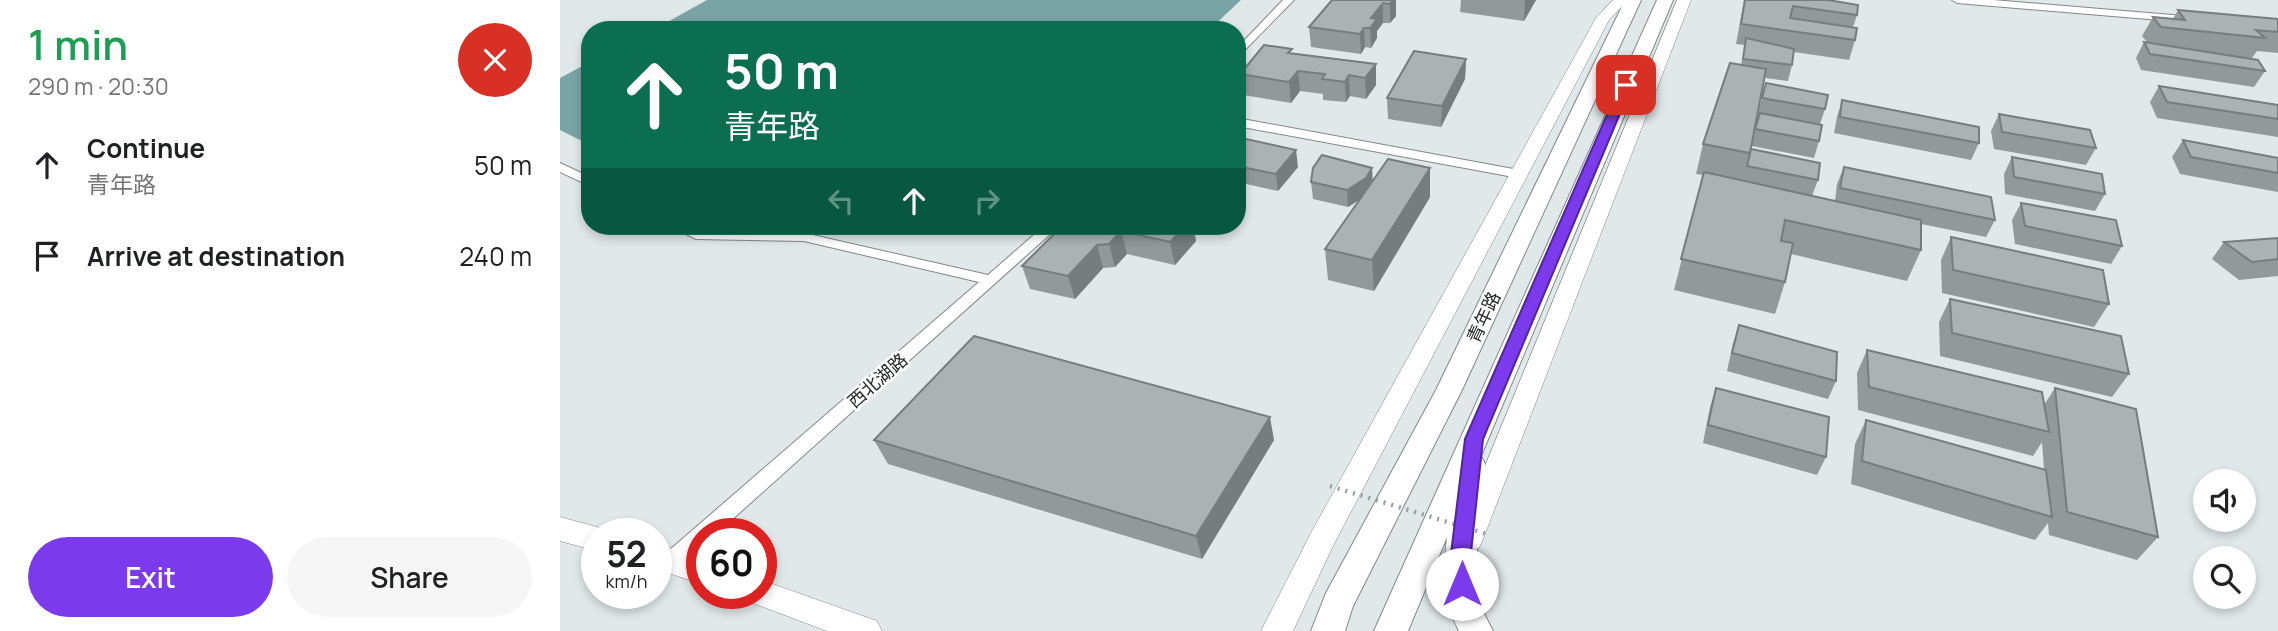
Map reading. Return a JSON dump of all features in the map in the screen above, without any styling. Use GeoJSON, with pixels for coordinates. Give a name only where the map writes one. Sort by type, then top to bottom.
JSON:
{"type":"FeatureCollection","features":[{"type":"Feature","properties":{"kind":"main road"},"geometry":{"type":"LineString","coordinates":[[1277,631],[1322,540],[1603,18],[1621,0]]}},
{"type":"Feature","properties":{"kind":"main road","name":"青年路"},"geometry":{"type":"LineString","coordinates":[[1328,631],[1338,603],[1449,390],[1633,0]]}},
{"type":"Feature","properties":{"kind":"main road"},"geometry":{"type":"LineString","coordinates":[[1391,631],[1665,0]]}},
{"type":"Feature","properties":{"kind":"main road"},"geometry":{"type":"LineString","coordinates":[[1460,562],[1684,0]]}},
{"type":"Feature","properties":{"kind":"main road"},"geometry":{"type":"LineString","coordinates":[[1474,439],[1460,562],[1463,606],[1476,631]]}},
{"type":"Feature","properties":{"kind":"main road"},"geometry":{"type":"LineString","coordinates":[[560,529],[581,535]]}},
{"type":"Feature","properties":{"kind":"main road"},"geometry":{"type":"LineString","coordinates":[[777,599],[866,631]]}},
{"type":"Feature","properties":{"kind":"street"},"geometry":{"type":"LineString","coordinates":[[1246,45],[1289,0]]}},
{"type":"Feature","properties":{"kind":"street"},"geometry":{"type":"LineString","coordinates":[[1957,0],[2208,21]]}},
{"type":"Feature","properties":{"kind":"street"},"geometry":{"type":"LineString","coordinates":[[1246,123],[1519,174]]}},
{"type":"Feature","properties":{"kind":"street"},"geometry":{"type":"LineString","coordinates":[[560,167],[581,178]]}},
{"type":"Feature","properties":{"kind":"street"},"geometry":{"type":"LineString","coordinates":[[695,235],[804,237],[990,281]]}},
{"type":"Feature","properties":{"kind":"street","name":"西北湖路"},"geometry":{"type":"LineString","coordinates":[[720,518],[1042,235]]}},
{"type":"Feature","properties":{"kind":"path"},"geometry":{"type":"LineString","coordinates":[[1330,486],[1490,535]]}},
{"type":"Feature","properties":{"kind":"water"},"geometry":{"type":"Polygon","coordinates":[[[707,0],[1241,0],[1219,21],[669,21],[707,0]]]}},
{"type":"Feature","properties":{"kind":"water"},"geometry":{"type":"Polygon","coordinates":[[[581,67],[581,140],[560,130],[560,78],[581,67]]]}},
{"type":"Feature","properties":{"kind":"building"},"geometry":{"type":"Polygon","coordinates":[[[1332,0],[1393,0],[1390,4],[1383,3],[1371,18],[1377,19],[1370,28],[1364,28],[1360,34],[1309,27],[1332,0]]]}},
{"type":"Feature","properties":{"kind":"building"},"geometry":{"type":"Polygon","coordinates":[[[1745,0],[1828,0],[1858,5],[1857,15],[1793,6],[1790,18],[1857,28],[1855,40],[1741,24],[1745,0]]]}},
{"type":"Feature","properties":{"kind":"building"},"geometry":{"type":"Polygon","coordinates":[[[2178,10],[2278,19],[2278,32],[2256,30],[2265,38],[2161,27],[2153,17],[2185,20],[2178,10]]]}},
{"type":"Feature","properties":{"kind":"building"},"geometry":{"type":"Polygon","coordinates":[[[1746,38],[1794,49],[1792,65],[1743,59],[1746,38]]]}},
{"type":"Feature","properties":{"kind":"building"},"geometry":{"type":"Polygon","coordinates":[[[2144,42],[2258,60],[2265,71],[2150,54],[2144,42]]]}},
{"type":"Feature","properties":{"kind":"building"},"geometry":{"type":"Polygon","coordinates":[[[1264,45],[1292,49],[1288,53],[1376,64],[1365,78],[1349,75],[1345,82],[1322,79],[1325,74],[1298,71],[1289,82],[1246,75],[1246,67],[1264,45]]]}},
{"type":"Feature","properties":{"kind":"building"},"geometry":{"type":"Polygon","coordinates":[[[1414,51],[1466,59],[1442,106],[1387,98],[1414,51]]]}},
{"type":"Feature","properties":{"kind":"building"},"geometry":{"type":"Polygon","coordinates":[[[1730,63],[1766,69],[1750,153],[1703,144],[1730,63]]]}},
{"type":"Feature","properties":{"kind":"building"},"geometry":{"type":"Polygon","coordinates":[[[1766,83],[1828,95],[1825,109],[1762,98],[1766,83]]]}},
{"type":"Feature","properties":{"kind":"building"},"geometry":{"type":"Polygon","coordinates":[[[2159,86],[2278,105],[2278,119],[2167,102],[2159,86]]]}},
{"type":"Feature","properties":{"kind":"building"},"geometry":{"type":"Polygon","coordinates":[[[1842,100],[1979,127],[1979,143],[1840,117],[1842,100]]]}},
{"type":"Feature","properties":{"kind":"building"},"geometry":{"type":"Polygon","coordinates":[[[1760,113],[1822,125],[1819,141],[1755,129],[1760,113]]]}},
{"type":"Feature","properties":{"kind":"building"},"geometry":{"type":"Polygon","coordinates":[[[1999,114],[2090,130],[2096,148],[2002,132],[1999,114]]]}},
{"type":"Feature","properties":{"kind":"building"},"geometry":{"type":"Polygon","coordinates":[[[1246,139],[1296,150],[1276,174],[1246,168],[1246,139]]]}},
{"type":"Feature","properties":{"kind":"building"},"geometry":{"type":"Polygon","coordinates":[[[2183,140],[2278,158],[2278,173],[2191,157],[2183,140]]]}},
{"type":"Feature","properties":{"kind":"building"},"geometry":{"type":"Polygon","coordinates":[[[1751,149],[1820,163],[1818,180],[1747,166],[1751,149]]]}},
{"type":"Feature","properties":{"kind":"building"},"geometry":{"type":"Polygon","coordinates":[[[1322,155],[1372,168],[1366,178],[1347,190],[1311,182],[1313,168],[1322,155]]]}},
{"type":"Feature","properties":{"kind":"building"},"geometry":{"type":"Polygon","coordinates":[[[2012,157],[2102,174],[2105,194],[2014,177],[2012,157]]]}},
{"type":"Feature","properties":{"kind":"building"},"geometry":{"type":"Polygon","coordinates":[[[1388,159],[1430,168],[1372,260],[1325,249],[1388,159]]]}},
{"type":"Feature","properties":{"kind":"building"},"geometry":{"type":"Polygon","coordinates":[[[1844,167],[1991,197],[1995,220],[1840,188],[1844,167]]]}},
{"type":"Feature","properties":{"kind":"building"},"geometry":{"type":"Polygon","coordinates":[[[1704,172],[1921,220],[1921,250],[1785,220],[1781,241],[1793,243],[1785,282],[1681,259],[1704,172]]]}},
{"type":"Feature","properties":{"kind":"building"},"geometry":{"type":"Polygon","coordinates":[[[2021,203],[2116,220],[2122,246],[2025,226],[2021,203]]]}},
{"type":"Feature","properties":{"kind":"building"},"geometry":{"type":"Polygon","coordinates":[[[1053,235],[1117,235],[1109,244],[1097,245],[1068,276],[1022,266],[1053,235]]]}},
{"type":"Feature","properties":{"kind":"building"},"geometry":{"type":"Polygon","coordinates":[[[1139,235],[1177,235],[1170,242],[1139,235]]]}},
{"type":"Feature","properties":{"kind":"building"},"geometry":{"type":"Polygon","coordinates":[[[1951,237],[2103,270],[2109,304],[1953,270],[1951,237]]]}},
{"type":"Feature","properties":{"kind":"building"},"geometry":{"type":"Polygon","coordinates":[[[2278,238],[2278,259],[2252,262],[2224,242],[2278,238]]]}},
{"type":"Feature","properties":{"kind":"building"},"geometry":{"type":"Polygon","coordinates":[[[1950,299],[2121,336],[2129,374],[1952,333],[1950,299]]]}},
{"type":"Feature","properties":{"kind":"building"},"geometry":{"type":"Polygon","coordinates":[[[1739,325],[1837,352],[1836,381],[1732,353],[1739,325]]]}},
{"type":"Feature","properties":{"kind":"building"},"geometry":{"type":"Polygon","coordinates":[[[974,336],[1270,417],[1196,536],[874,440],[974,336]]]}},
{"type":"Feature","properties":{"kind":"building"},"geometry":{"type":"Polygon","coordinates":[[[1867,350],[2042,392],[2049,432],[1869,387],[1867,350]]]}},
{"type":"Feature","properties":{"kind":"building"},"geometry":{"type":"Polygon","coordinates":[[[1716,388],[1829,417],[1826,457],[1708,425],[1716,388]]]}},
{"type":"Feature","properties":{"kind":"building"},"geometry":{"type":"Polygon","coordinates":[[[2055,388],[2136,409],[2158,537],[2067,512],[2055,388]]]}},
{"type":"Feature","properties":{"kind":"building"},"geometry":{"type":"Polygon","coordinates":[[[1866,420],[2046,470],[2052,517],[1862,461],[1866,420]]]}},
{"type":"Feature","properties":{"kind":"route"},"geometry":{"type":"LineString","coordinates":[[1462,584],[1460,562],[1474,439],[1626,85]]}}]}
